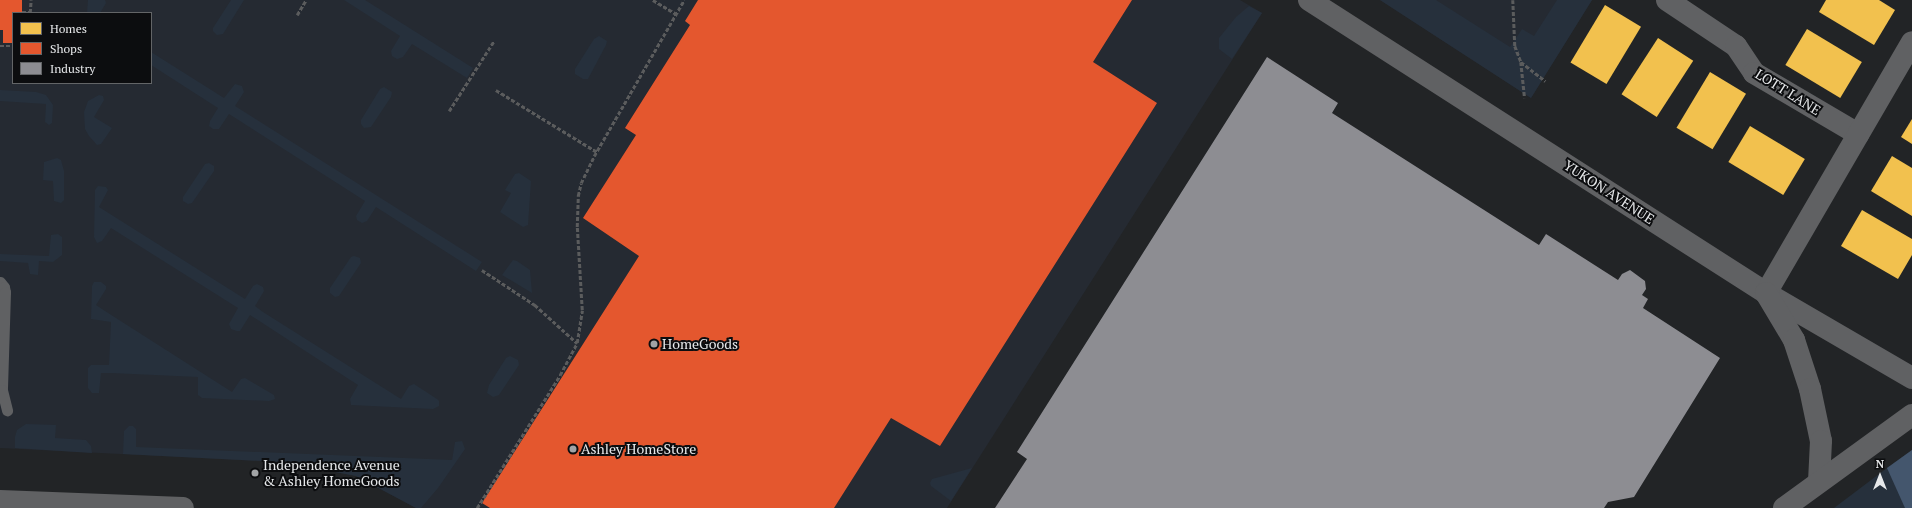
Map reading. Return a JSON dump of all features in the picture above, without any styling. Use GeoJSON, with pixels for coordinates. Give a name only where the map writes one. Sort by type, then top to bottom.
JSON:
{"type":"FeatureCollection","features":[{"type":"Feature","properties":{"kind":"street","name":"YUKON AVENUE"},"geometry":{"type":"LineString","coordinates":[[1309,0],[1766,293],[1912,378]]}},
{"type":"Feature","properties":{"kind":"street","name":"LOTT LANE"},"geometry":{"type":"LineString","coordinates":[[1667,0],[1736,46],[1754,73],[1858,134]]}},
{"type":"Feature","properties":{"kind":"street"},"geometry":{"type":"LineString","coordinates":[[1819,482],[1821,441],[1810,389],[1794,340],[1766,293],[1912,42]]}},
{"type":"Feature","properties":{"kind":"street"},"geometry":{"type":"LineString","coordinates":[[1784,508],[1912,415]]}},
{"type":"Feature","properties":{"kind":"street"},"geometry":{"type":"LineString","coordinates":[[0,501],[183,508]]}},
{"type":"Feature","properties":{"kind":"lane"},"geometry":{"type":"LineString","coordinates":[[0,282],[4,287],[2,301],[2,390],[7,410]]}},
{"type":"Feature","properties":{"kind":"path"},"geometry":{"type":"LineString","coordinates":[[22,12],[30,12],[31,0]]}},
{"type":"Feature","properties":{"kind":"path"},"geometry":{"type":"LineString","coordinates":[[297,15],[306,0]]}},
{"type":"Feature","properties":{"kind":"path"},"geometry":{"type":"LineString","coordinates":[[653,0],[676,14]]}},
{"type":"Feature","properties":{"kind":"path"},"geometry":{"type":"LineString","coordinates":[[477,508],[560,375],[577,343],[582,310],[577,227],[578,196],[586,172],[684,0]]}},
{"type":"Feature","properties":{"kind":"path"},"geometry":{"type":"LineString","coordinates":[[1513,0],[1515,46],[1521,62],[1525,98]]}},
{"type":"Feature","properties":{"kind":"path"},"geometry":{"type":"LineString","coordinates":[[449,111],[494,41]]}},
{"type":"Feature","properties":{"kind":"path"},"geometry":{"type":"LineString","coordinates":[[0,46],[12,46]]}},
{"type":"Feature","properties":{"kind":"path"},"geometry":{"type":"LineString","coordinates":[[1521,62],[1545,81]]}},
{"type":"Feature","properties":{"kind":"path"},"geometry":{"type":"LineString","coordinates":[[496,90],[597,152]]}},
{"type":"Feature","properties":{"kind":"path"},"geometry":{"type":"LineString","coordinates":[[482,270],[535,305],[577,343]]}},
{"type":"Feature","properties":{"kind":"shaded area"},"geometry":{"type":"Polygon","coordinates":[[[0,0],[1240,0],[1262,13],[947,508],[416,508],[356,476],[283,462],[0,448],[0,0]]]}},
{"type":"Feature","properties":{"kind":"shaded area"},"geometry":{"type":"Polygon","coordinates":[[[88,0],[105,0],[106,3],[101,12],[87,12],[88,0]]]}},
{"type":"Feature","properties":{"kind":"shaded area"},"geometry":{"type":"Polygon","coordinates":[[[231,0],[244,0],[223,34],[217,35],[213,31],[213,28],[231,0]]]}},
{"type":"Feature","properties":{"kind":"shaded area"},"geometry":{"type":"Polygon","coordinates":[[[344,0],[365,0],[473,68],[467,78],[412,44],[403,57],[397,59],[392,56],[391,51],[400,36],[344,0]]]}},
{"type":"Feature","properties":{"kind":"shaded area"},"geometry":{"type":"Polygon","coordinates":[[[1380,0],[1592,0],[1531,98],[1380,0]]]}},
{"type":"Feature","properties":{"kind":"shaded area"},"geometry":{"type":"Polygon","coordinates":[[[1380,0],[1436,0],[1510,47],[1522,29],[1534,36],[1557,0],[1592,0],[1531,98],[1380,0]]]}},
{"type":"Feature","properties":{"kind":"shaded area"},"geometry":{"type":"Polygon","coordinates":[[[1249,6],[1262,13],[1232,59],[1219,49],[1219,38],[1236,17],[1249,6]]]}},
{"type":"Feature","properties":{"kind":"shaded area"},"geometry":{"type":"Polygon","coordinates":[[[599,36],[607,41],[606,45],[588,79],[583,79],[575,74],[575,69],[594,39],[599,36]]]}},
{"type":"Feature","properties":{"kind":"shaded area"},"geometry":{"type":"Polygon","coordinates":[[[152,53],[224,98],[235,84],[242,86],[244,92],[235,106],[482,262],[476,271],[376,207],[367,221],[362,223],[357,220],[356,216],[365,201],[229,114],[219,129],[213,129],[209,126],[210,121],[218,108],[152,66],[152,53]]]}},
{"type":"Feature","properties":{"kind":"shaded area"},"geometry":{"type":"Polygon","coordinates":[[[384,87],[392,92],[391,97],[371,127],[364,128],[361,124],[361,120],[380,89],[384,87]]]}},
{"type":"Feature","properties":{"kind":"shaded area"},"geometry":{"type":"Polygon","coordinates":[[[0,90],[36,92],[46,95],[53,105],[52,123],[49,125],[45,122],[46,104],[0,101],[0,90]]]}},
{"type":"Feature","properties":{"kind":"shaded area"},"geometry":{"type":"Polygon","coordinates":[[[99,95],[103,96],[104,100],[94,117],[112,128],[101,144],[97,145],[85,129],[84,112],[88,101],[99,95]]]}},
{"type":"Feature","properties":{"kind":"shaded area"},"geometry":{"type":"Polygon","coordinates":[[[57,158],[61,160],[64,171],[64,200],[61,203],[54,201],[53,181],[43,180],[44,162],[57,158]]]}},
{"type":"Feature","properties":{"kind":"shaded area"},"geometry":{"type":"Polygon","coordinates":[[[209,163],[214,166],[214,171],[192,203],[188,204],[183,201],[183,197],[205,164],[209,163]]]}},
{"type":"Feature","properties":{"kind":"shaded area"},"geometry":{"type":"Polygon","coordinates":[[[519,173],[531,181],[528,225],[523,227],[500,212],[511,193],[505,190],[515,174],[519,173]]]}},
{"type":"Feature","properties":{"kind":"shaded area"},"geometry":{"type":"Polygon","coordinates":[[[98,186],[106,187],[108,190],[99,207],[245,299],[253,286],[257,284],[263,287],[264,291],[255,306],[263,312],[401,399],[409,386],[414,384],[437,399],[439,401],[439,406],[433,409],[351,405],[350,399],[358,385],[250,315],[240,331],[231,329],[229,324],[238,308],[111,228],[102,241],[97,243],[94,237],[95,190],[98,186]]]}},
{"type":"Feature","properties":{"kind":"shaded area"},"geometry":{"type":"Polygon","coordinates":[[[58,234],[62,237],[62,255],[53,262],[39,261],[38,275],[30,274],[28,263],[0,261],[0,254],[49,256],[51,235],[58,234]]]}},
{"type":"Feature","properties":{"kind":"shaded area"},"geometry":{"type":"Polygon","coordinates":[[[354,256],[360,258],[361,263],[339,296],[335,297],[330,293],[330,288],[351,257],[354,256]]]}},
{"type":"Feature","properties":{"kind":"shaded area"},"geometry":{"type":"Polygon","coordinates":[[[513,260],[530,270],[532,293],[502,275],[513,260]]]}},
{"type":"Feature","properties":{"kind":"shaded area"},"geometry":{"type":"Polygon","coordinates":[[[94,282],[101,282],[106,286],[106,289],[96,305],[105,311],[232,392],[241,379],[245,378],[274,395],[275,399],[269,401],[202,398],[198,395],[198,377],[111,373],[101,373],[99,393],[92,393],[88,388],[88,368],[91,365],[109,365],[111,322],[91,319],[92,286],[94,282]]]}},
{"type":"Feature","properties":{"kind":"shaded area"},"geometry":{"type":"Polygon","coordinates":[[[510,356],[518,360],[519,365],[499,395],[493,397],[487,393],[489,385],[506,358],[510,356]]]}},
{"type":"Feature","properties":{"kind":"shaded area"},"geometry":{"type":"Polygon","coordinates":[[[26,424],[56,425],[55,438],[86,440],[91,446],[92,453],[15,448],[15,437],[17,430],[26,424]]]}},
{"type":"Feature","properties":{"kind":"shaded area"},"geometry":{"type":"Polygon","coordinates":[[[129,426],[133,426],[136,429],[136,447],[452,460],[455,442],[462,441],[465,449],[438,488],[421,508],[416,508],[356,476],[283,462],[123,454],[124,431],[129,426]]]}},
{"type":"Feature","properties":{"kind":"shaded area"},"geometry":{"type":"Polygon","coordinates":[[[1912,450],[1912,508],[1834,508],[1887,468],[1912,450]]]}},
{"type":"Feature","properties":{"kind":"shaded area"},"geometry":{"type":"Polygon","coordinates":[[[1912,450],[1912,508],[1905,508],[1887,468],[1912,450]]]}},
{"type":"Feature","properties":{"kind":"shaded area"},"geometry":{"type":"Polygon","coordinates":[[[972,468],[951,501],[931,486],[930,483],[932,479],[972,468]]]}},
{"type":"Feature","properties":{"kind":"building: Homes"},"geometry":{"type":"Polygon","coordinates":[[[1826,0],[1879,0],[1895,10],[1874,45],[1819,12],[1826,0]]]}},
{"type":"Feature","properties":{"kind":"building: Homes"},"geometry":{"type":"Polygon","coordinates":[[[1605,5],[1641,27],[1606,84],[1570,62],[1605,5]]]}},
{"type":"Feature","properties":{"kind":"building: Homes"},"geometry":{"type":"Polygon","coordinates":[[[1807,29],[1862,62],[1840,98],[1785,65],[1807,29]]]}},
{"type":"Feature","properties":{"kind":"building: Homes"},"geometry":{"type":"Polygon","coordinates":[[[1658,38],[1693,61],[1657,117],[1622,94],[1658,38]]]}},
{"type":"Feature","properties":{"kind":"building: Homes"},"geometry":{"type":"Polygon","coordinates":[[[1710,72],[1746,94],[1713,149],[1677,128],[1710,72]]]}},
{"type":"Feature","properties":{"kind":"building: Homes"},"geometry":{"type":"Polygon","coordinates":[[[1912,119],[1912,144],[1901,137],[1912,119]]]}},
{"type":"Feature","properties":{"kind":"building: Homes"},"geometry":{"type":"Polygon","coordinates":[[[1750,126],[1805,159],[1783,195],[1728,162],[1750,126]]]}},
{"type":"Feature","properties":{"kind":"building: Homes"},"geometry":{"type":"Polygon","coordinates":[[[1892,156],[1912,168],[1912,216],[1871,191],[1892,156]]]}},
{"type":"Feature","properties":{"kind":"building: Homes"},"geometry":{"type":"Polygon","coordinates":[[[1862,210],[1912,239],[1912,255],[1898,279],[1841,246],[1862,210]]]}},
{"type":"Feature","properties":{"kind":"building: Shops"},"geometry":{"type":"Polygon","coordinates":[[[0,0],[22,0],[22,12],[12,12],[12,43],[3,43],[3,30],[0,30],[0,0]]]}},
{"type":"Feature","properties":{"kind":"building: Shops"},"geometry":{"type":"Polygon","coordinates":[[[698,0],[1132,0],[1093,62],[1157,103],[940,446],[891,418],[834,508],[490,508],[482,503],[639,256],[583,218],[636,135],[625,128],[690,25],[685,21],[698,0]]]}},
{"type":"Feature","properties":{"kind":"building: Industry"},"geometry":{"type":"Polygon","coordinates":[[[1267,57],[1338,103],[1332,113],[1539,245],[1546,234],[1618,280],[1622,274],[1630,270],[1645,281],[1646,289],[1642,295],[1648,299],[1643,308],[1720,358],[1634,497],[1608,502],[1604,508],[995,508],[1027,459],[1017,452],[1267,57]]]}},
{"type":"Feature","properties":{"kind":"place","name":"HomeGoods"},"geometry":{"type":"Point","coordinates":[654,344]}},
{"type":"Feature","properties":{"kind":"place","name":"Ashley HomeStore"},"geometry":{"type":"Point","coordinates":[573,449]}},
{"type":"Feature","properties":{"kind":"place","name":"Independence Avenue & Ashley HomeGoods"},"geometry":{"type":"Point","coordinates":[255,473]}}]}
